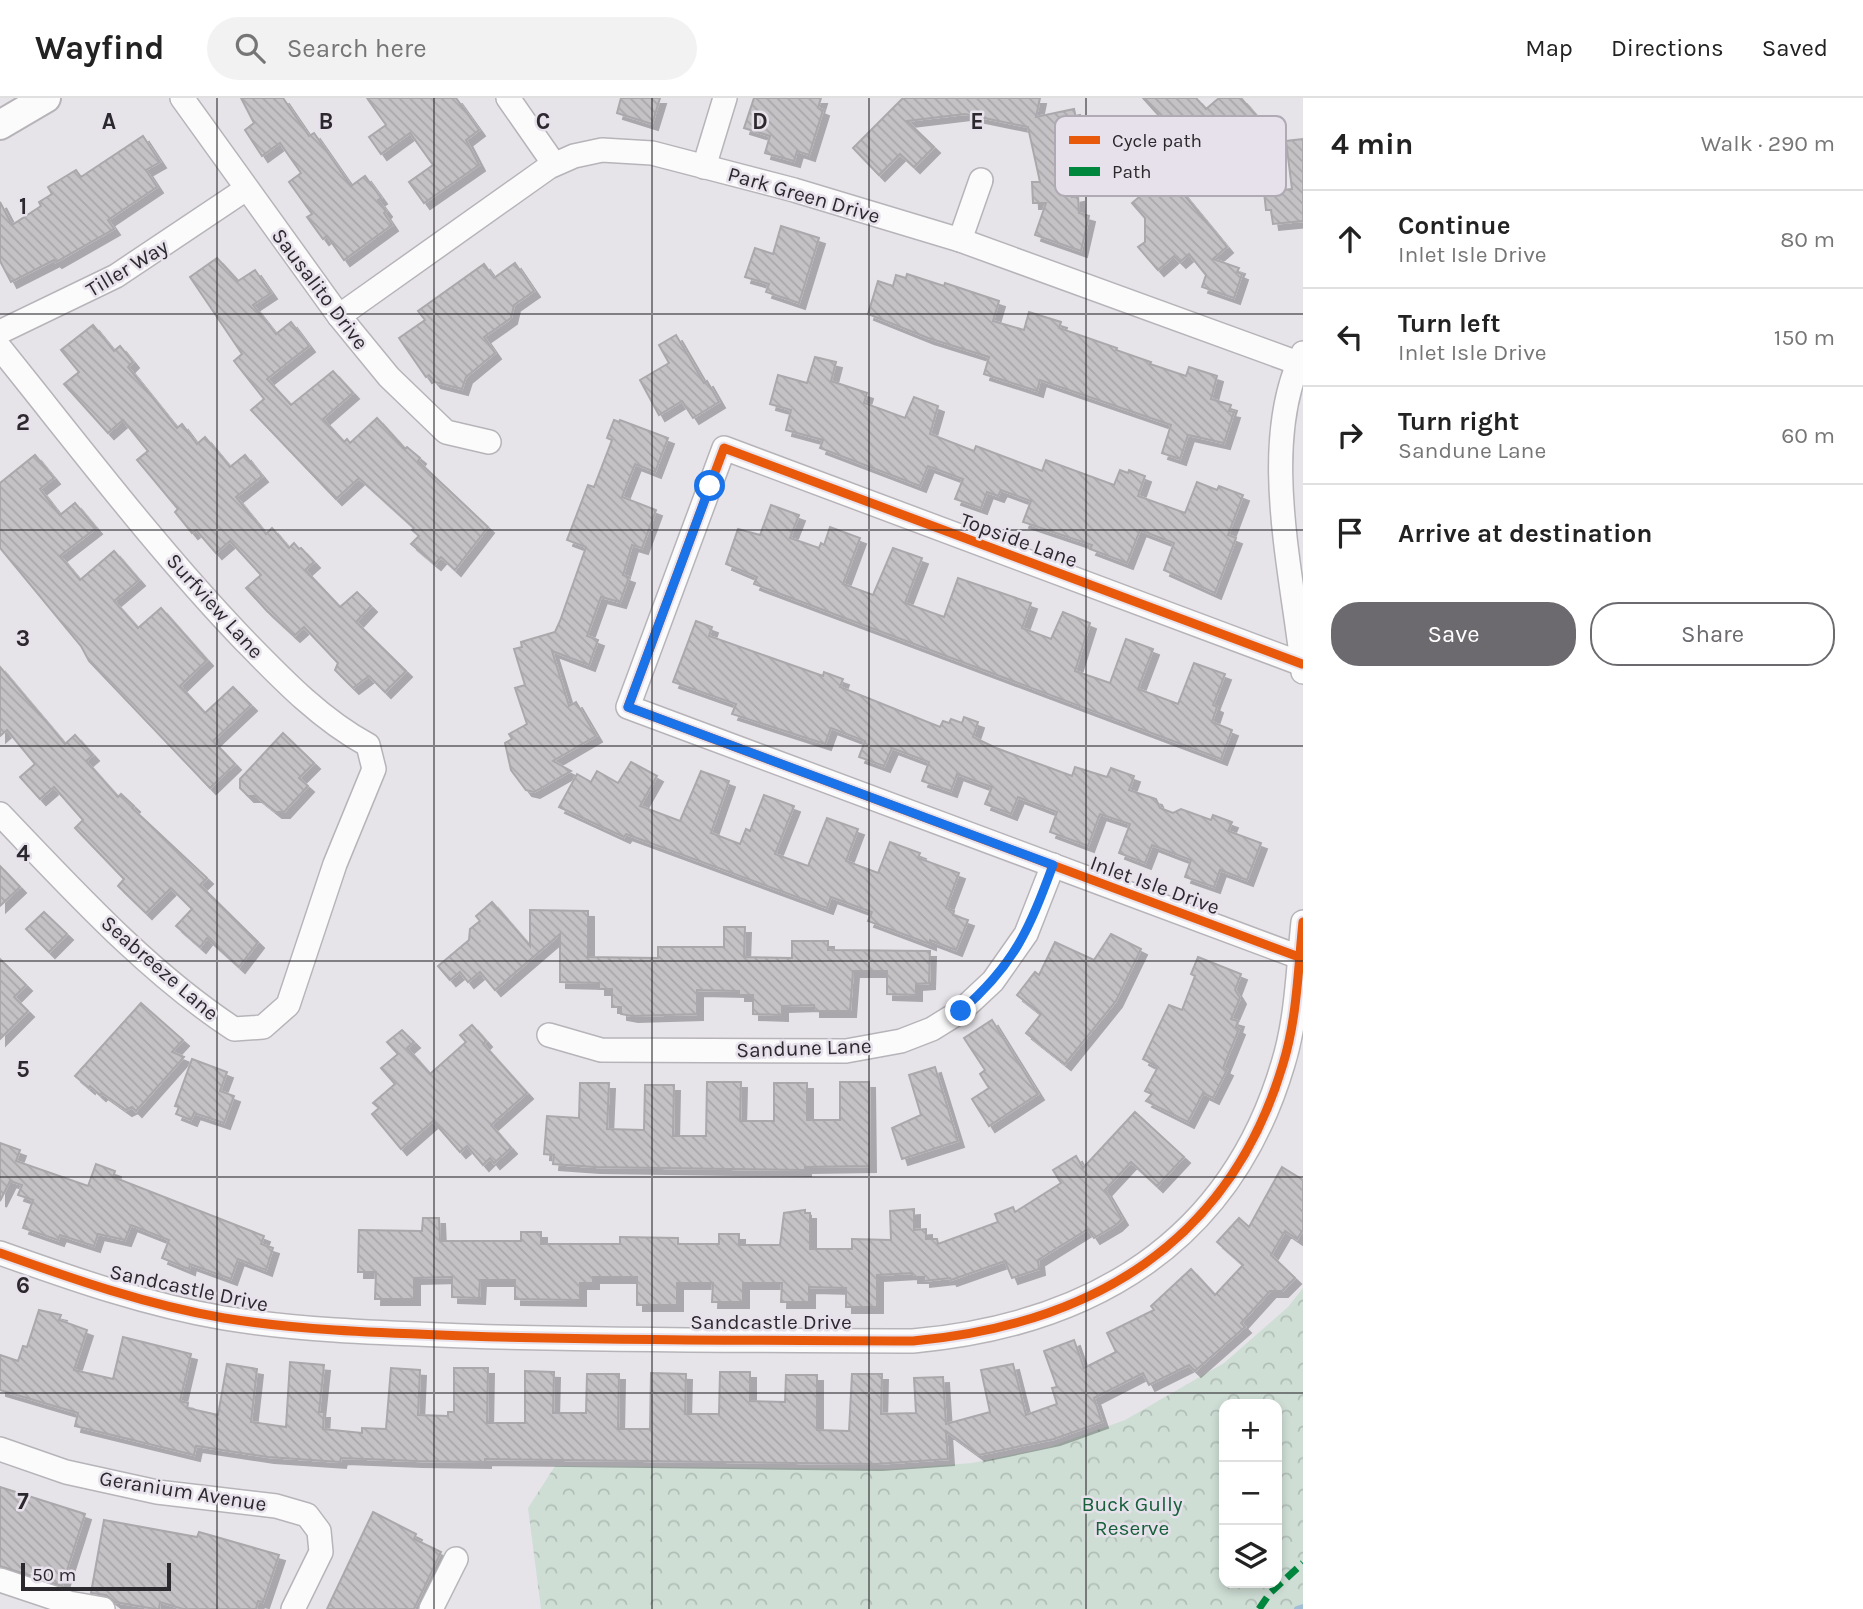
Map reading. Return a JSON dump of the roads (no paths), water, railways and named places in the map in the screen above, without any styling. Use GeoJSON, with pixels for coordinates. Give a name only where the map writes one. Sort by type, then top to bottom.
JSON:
{"type":"FeatureCollection","features":[{"type":"Feature","properties":{"kind":"street"},"geometry":{"type":"LineString","coordinates":[[0,125],[46,98]]}},
{"type":"Feature","properties":{"kind":"street","name":"Sausalito Drive"},"geometry":{"type":"LineString","coordinates":[[181,98],[339,316],[389,377],[446,432],[489,442]]}},
{"type":"Feature","properties":{"kind":"street"},"geometry":{"type":"LineString","coordinates":[[508,98],[554,164]]}},
{"type":"Feature","properties":{"kind":"street"},"geometry":{"type":"LineString","coordinates":[[704,167],[725,98]]}},
{"type":"Feature","properties":{"kind":"street","name":"Park Green Drive"},"geometry":{"type":"LineString","coordinates":[[339,316],[554,164],[602,149],[624,149],[704,167],[960,240],[1300,358]]}},
{"type":"Feature","properties":{"kind":"street"},"geometry":{"type":"LineString","coordinates":[[960,240],[981,180]]}},
{"type":"Feature","properties":{"kind":"street","name":"Tiller Way"},"geometry":{"type":"LineString","coordinates":[[0,332],[116,276],[246,189]]}},
{"type":"Feature","properties":{"kind":"street","name":"Surfview Lane"},"geometry":{"type":"LineString","coordinates":[[0,348],[212,606],[289,687],[347,734],[368,745],[374,769],[335,864]]}},
{"type":"Feature","properties":{"kind":"street"},"geometry":{"type":"LineString","coordinates":[[1300,358],[1283,409],[1279,469],[1303,672]]}},
{"type":"Feature","properties":{"kind":"street","name":"Topside Lane"},"geometry":{"type":"LineString","coordinates":[[724,448],[1302,664]]}},
{"type":"Feature","properties":{"kind":"street","name":"Inlet Isle Drive"},"geometry":{"type":"LineString","coordinates":[[724,448],[628,707],[1299,957]]}},
{"type":"Feature","properties":{"kind":"street","name":"Seabreeze Lane"},"geometry":{"type":"LineString","coordinates":[[0,814],[82,900],[182,991],[234,1029],[263,1027],[288,1005],[335,864]]}},
{"type":"Feature","properties":{"kind":"street","name":"Sandune Lane"},"geometry":{"type":"LineString","coordinates":[[549,1035],[601,1050],[846,1051],[901,1041],[932,1028],[961,1011],[993,981],[1026,934],[1053,865]]}},
{"type":"Feature","properties":{"kind":"street","name":"Sandcastle Drive"},"geometry":{"type":"LineString","coordinates":[[0,1253],[120,1294],[172,1307],[223,1318],[328,1329],[520,1337],[913,1341],[1007,1327],[1053,1313],[1127,1276],[1188,1228],[1214,1199],[1235,1170],[1272,1098],[1292,1023],[1303,922]]}},
{"type":"Feature","properties":{"kind":"street","name":"Geranium Avenue"},"geometry":{"type":"LineString","coordinates":[[0,1449],[66,1472],[157,1492],[276,1506],[307,1515],[319,1531],[321,1552],[314,1572],[293,1609]]}},
{"type":"Feature","properties":{"kind":"street"},"geometry":{"type":"LineString","coordinates":[[431,1609],[456,1559]]}},
{"type":"Feature","properties":{"kind":"street"},"geometry":{"type":"LineString","coordinates":[[0,1580],[69,1603],[103,1609]]}},
{"type":"Feature","properties":{"kind":"waterway"},"geometry":{"type":"LineString","coordinates":[[1297,1609],[1303,1607]]}},
{"type":"Feature","properties":{"kind":"park label","name":"Buck Gully Reserve"},"geometry":{"type":"Point","coordinates":[1132,1516]}}]}
